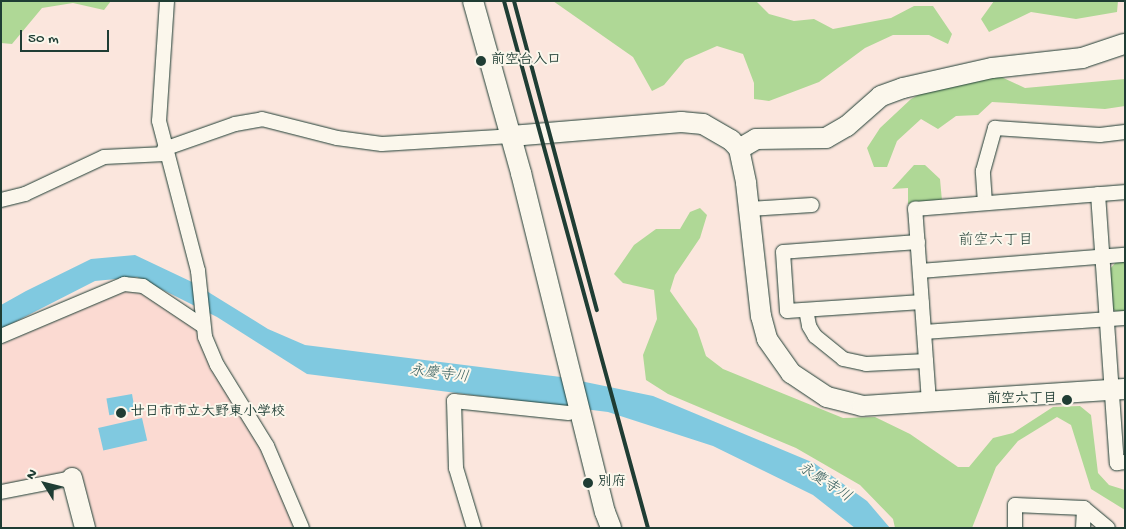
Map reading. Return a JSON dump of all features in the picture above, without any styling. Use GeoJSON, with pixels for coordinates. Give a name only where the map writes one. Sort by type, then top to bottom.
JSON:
{"type":"FeatureCollection","features":[{"type":"Feature","properties":{"kind":"street"},"geometry":{"type":"LineString","coordinates":[[167,1],[158,104],[165,151],[200,286],[203,324],[210,352],[267,446],[302,528]]}},
{"type":"Feature","properties":{"kind":"street"},"geometry":{"type":"LineString","coordinates":[[473,1],[511,136],[570,370],[575,415],[612,528]]}},
{"type":"Feature","properties":{"kind":"street"},"geometry":{"type":"LineString","coordinates":[[739,149],[756,139],[826,138],[847,126],[881,96],[903,88],[992,68],[1082,58],[1124,44]]}},
{"type":"Feature","properties":{"kind":"street"},"geometry":{"type":"LineString","coordinates":[[1,200],[25,194],[104,157],[165,151],[235,124],[262,119],[337,138],[382,144],[692,123],[713,128],[739,149],[749,209],[763,327],[784,365],[806,386],[838,402],[862,406],[1118,390]]}},
{"type":"Feature","properties":{"kind":"street"},"geometry":{"type":"LineString","coordinates":[[986,203],[983,171],[995,128],[1100,135],[1125,132]]}},
{"type":"Feature","properties":{"kind":"street"},"geometry":{"type":"LineString","coordinates":[[930,402],[915,209],[1125,192]]}},
{"type":"Feature","properties":{"kind":"street"},"geometry":{"type":"LineString","coordinates":[[1098,194],[1107,319],[1118,390],[1117,463],[1125,462]]}},
{"type":"Feature","properties":{"kind":"street"},"geometry":{"type":"LineString","coordinates":[[749,209],[812,205]]}},
{"type":"Feature","properties":{"kind":"street"},"geometry":{"type":"LineString","coordinates":[[918,242],[783,252],[787,311],[922,302]]}},
{"type":"Feature","properties":{"kind":"street"},"geometry":{"type":"LineString","coordinates":[[920,270],[1125,255]]}},
{"type":"Feature","properties":{"kind":"street"},"geometry":{"type":"LineString","coordinates":[[1,336],[124,284],[143,286],[203,324]]}},
{"type":"Feature","properties":{"kind":"street"},"geometry":{"type":"LineString","coordinates":[[806,310],[809,326],[814,336],[843,359],[866,364],[926,361]]}},
{"type":"Feature","properties":{"kind":"street"},"geometry":{"type":"LineString","coordinates":[[924,332],[1125,318]]}},
{"type":"Feature","properties":{"kind":"street"},"geometry":{"type":"LineString","coordinates":[[474,528],[456,468],[454,401],[575,415]]}},
{"type":"Feature","properties":{"kind":"street"},"geometry":{"type":"LineString","coordinates":[[1,492],[72,478],[85,528]]}},
{"type":"Feature","properties":{"kind":"street"},"geometry":{"type":"LineString","coordinates":[[1015,528],[1015,505],[1084,508],[1108,528]]}},
{"type":"Feature","properties":{"kind":"street"},"geometry":{"type":"LineString","coordinates":[[1083,528],[1084,508]]}},
{"type":"Feature","properties":{"kind":"shaded area","name":"廿日市市立大野東小学校"},"geometry":{"type":"Polygon","coordinates":[[[136,288],[194,326],[204,351],[266,451],[297,528],[96,528],[80,469],[4,485],[1,478],[1,345],[111,295],[136,288]]]}},
{"type":"Feature","properties":{"kind":"green space"},"geometry":{"type":"Polygon","coordinates":[[[1,1],[111,1],[104,10],[73,3],[42,8],[12,44],[1,43],[1,1]]]}},
{"type":"Feature","properties":{"kind":"green space"},"geometry":{"type":"Polygon","coordinates":[[[553,1],[756,1],[769,14],[794,21],[814,19],[833,29],[891,18],[914,6],[933,6],[952,34],[948,44],[929,35],[893,35],[865,48],[819,82],[769,101],[754,99],[754,83],[743,54],[717,46],[685,60],[664,85],[652,91],[633,57],[553,1]]]}},
{"type":"Feature","properties":{"kind":"green space"},"geometry":{"type":"Polygon","coordinates":[[[994,1],[1118,1],[1117,12],[1076,19],[1031,12],[989,32],[981,19],[994,1]]]}},
{"type":"Feature","properties":{"kind":"green space"},"geometry":{"type":"Polygon","coordinates":[[[997,75],[1025,88],[1125,79],[1125,106],[1105,109],[992,102],[978,115],[956,116],[938,129],[921,119],[897,141],[887,167],[874,167],[867,148],[880,128],[911,99],[933,87],[997,75]]]}},
{"type":"Feature","properties":{"kind":"green space"},"geometry":{"type":"Polygon","coordinates":[[[914,165],[925,165],[940,179],[942,201],[908,204],[908,188],[892,189],[914,165]]]}},
{"type":"Feature","properties":{"kind":"green space"},"geometry":{"type":"Polygon","coordinates":[[[700,208],[707,215],[700,238],[675,275],[670,291],[697,329],[706,356],[723,369],[843,418],[875,417],[910,434],[958,467],[969,467],[993,438],[1013,433],[1053,407],[1080,406],[1091,415],[1098,473],[1109,485],[1125,490],[1125,510],[1091,489],[1071,425],[1057,417],[1018,441],[996,467],[972,528],[895,528],[893,519],[860,485],[796,448],[668,394],[646,380],[643,355],[657,319],[654,290],[623,283],[614,274],[634,245],[656,229],[680,229],[690,212],[700,208]]]}},
{"type":"Feature","properties":{"kind":"green space"},"geometry":{"type":"Polygon","coordinates":[[[1125,261],[1125,314],[1120,314],[1113,309],[1110,269],[1116,262],[1125,261]]]}},
{"type":"Feature","properties":{"kind":"water","name":"永慶寺川"},"geometry":{"type":"Polygon","coordinates":[[[135,255],[192,282],[268,329],[305,345],[561,377],[653,396],[814,463],[867,501],[890,528],[855,528],[813,495],[713,446],[608,412],[307,374],[217,317],[137,277],[95,281],[1,329],[1,305],[26,291],[91,259],[135,255]]]}},
{"type":"Feature","properties":{"kind":"water"},"geometry":{"type":"Polygon","coordinates":[[[132,394],[135,411],[109,415],[106,399],[132,394]]]}},
{"type":"Feature","properties":{"kind":"water"},"geometry":{"type":"Polygon","coordinates":[[[142,418],[147,440],[103,451],[98,428],[142,418]]]}},
{"type":"Feature","properties":{"kind":"railway"},"geometry":{"type":"LineString","coordinates":[[504,1],[648,528]]}},
{"type":"Feature","properties":{"kind":"railway"},"geometry":{"type":"LineString","coordinates":[[514,1],[597,310]]}},
{"type":"Feature","properties":{"kind":"place","name":"前空台入口"},"geometry":{"type":"Point","coordinates":[481,61]}},
{"type":"Feature","properties":{"kind":"place","name":"前空六丁目"},"geometry":{"type":"Point","coordinates":[1067,400]}},
{"type":"Feature","properties":{"kind":"place","name":"廿日市市立大野東小学校"},"geometry":{"type":"Point","coordinates":[121,413]}},
{"type":"Feature","properties":{"kind":"place","name":"別府"},"geometry":{"type":"Point","coordinates":[588,483]}},
{"type":"Feature","properties":{"kind":"district","name":"前空六丁目"},"geometry":{"type":"Point","coordinates":[996,242]}}]}
